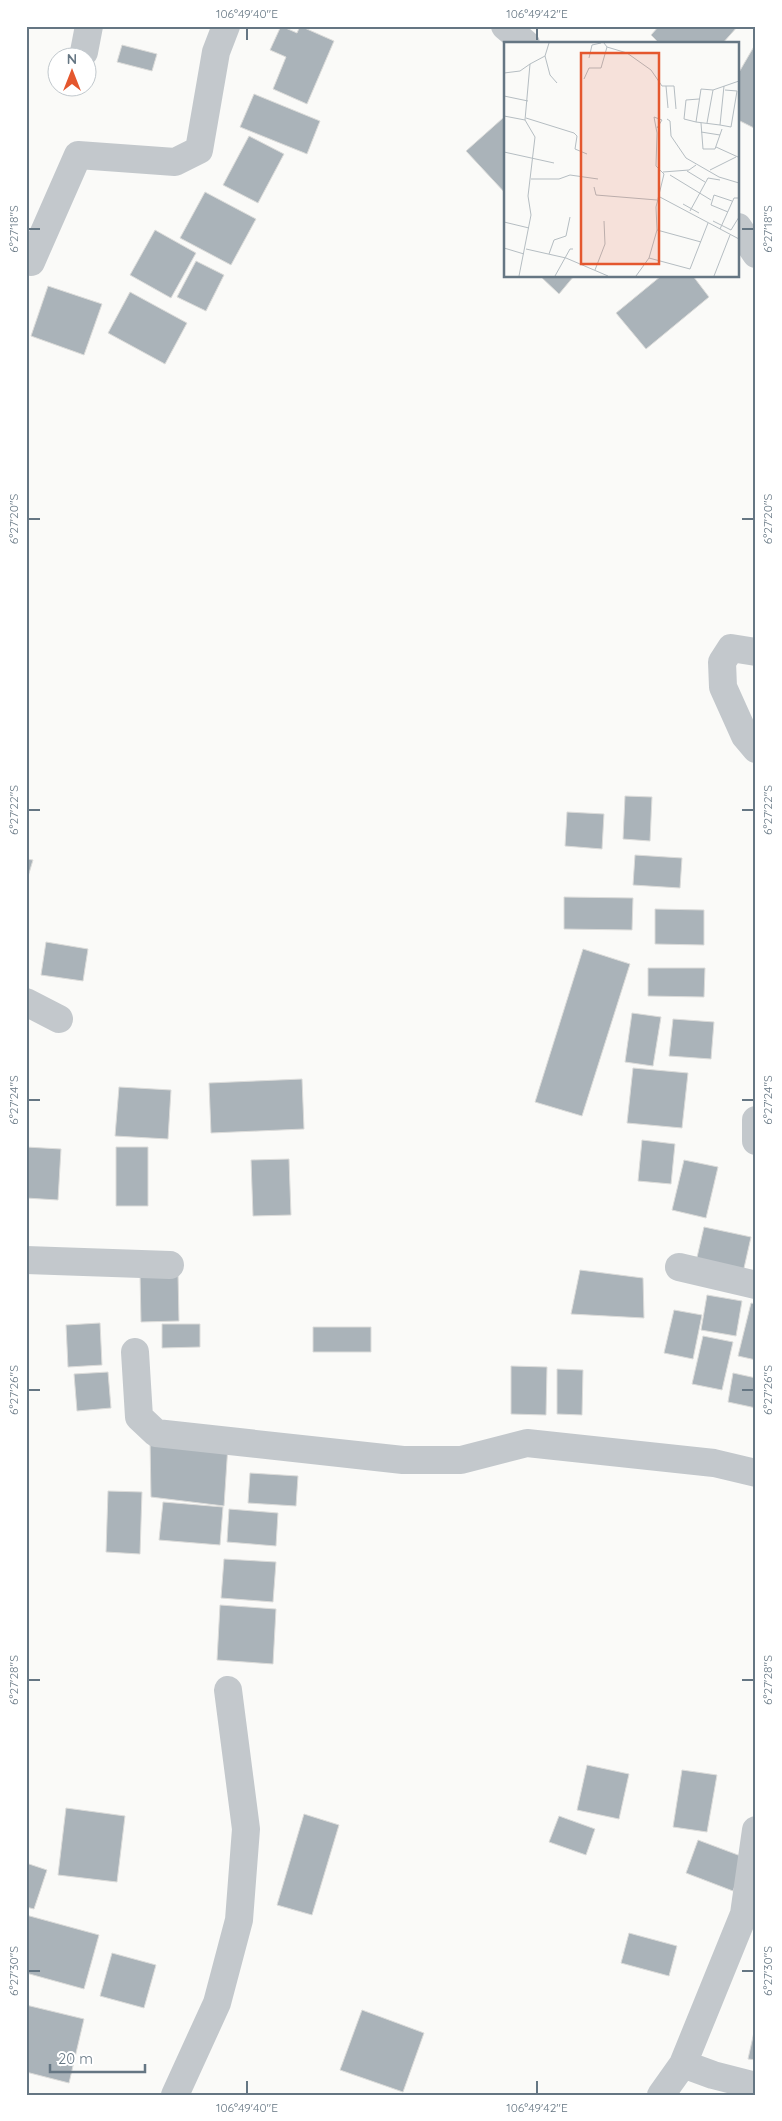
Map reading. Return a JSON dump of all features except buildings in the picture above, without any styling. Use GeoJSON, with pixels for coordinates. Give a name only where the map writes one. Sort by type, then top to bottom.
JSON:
{"type":"FeatureCollection","features":[{"type":"Feature","properties":{"kind":"street"},"geometry":{"type":"LineString","coordinates":[[31,262],[78,155],[175,162],[199,150],[216,52],[226,26]]}},
{"type":"Feature","properties":{"kind":"street"},"geometry":{"type":"LineString","coordinates":[[505,26],[524,42]]}},
{"type":"Feature","properties":{"kind":"street"},"geometry":{"type":"LineString","coordinates":[[740,230],[756,254]]}},
{"type":"Feature","properties":{"kind":"street"},"geometry":{"type":"LineString","coordinates":[[756,652],[731,648],[722,662],[724,687],[745,736],[756,749]]}},
{"type":"Feature","properties":{"kind":"street"},"geometry":{"type":"LineString","coordinates":[[26,1002],[59,1019]]}},
{"type":"Feature","properties":{"kind":"street"},"geometry":{"type":"LineString","coordinates":[[756,1120],[756,1141]]}},
{"type":"Feature","properties":{"kind":"street"},"geometry":{"type":"LineString","coordinates":[[26,1260],[170,1265]]}},
{"type":"Feature","properties":{"kind":"street"},"geometry":{"type":"LineString","coordinates":[[678,1267],[756,1285]]}},
{"type":"Feature","properties":{"kind":"street"},"geometry":{"type":"LineString","coordinates":[[135,1352],[139,1417],[156,1433],[403,1460],[461,1460],[527,1443],[714,1463],[756,1473]]}},
{"type":"Feature","properties":{"kind":"street"},"geometry":{"type":"LineString","coordinates":[[175,2095],[217,2003],[239,1920],[246,1829],[228,1690]]}},
{"type":"Feature","properties":{"kind":"street"},"geometry":{"type":"LineString","coordinates":[[661,2095],[683,2064],[744,1914],[756,1830]]}},
{"type":"Feature","properties":{"kind":"street"},"geometry":{"type":"LineString","coordinates":[[683,2064],[713,2075],[756,2086]]}}]}
